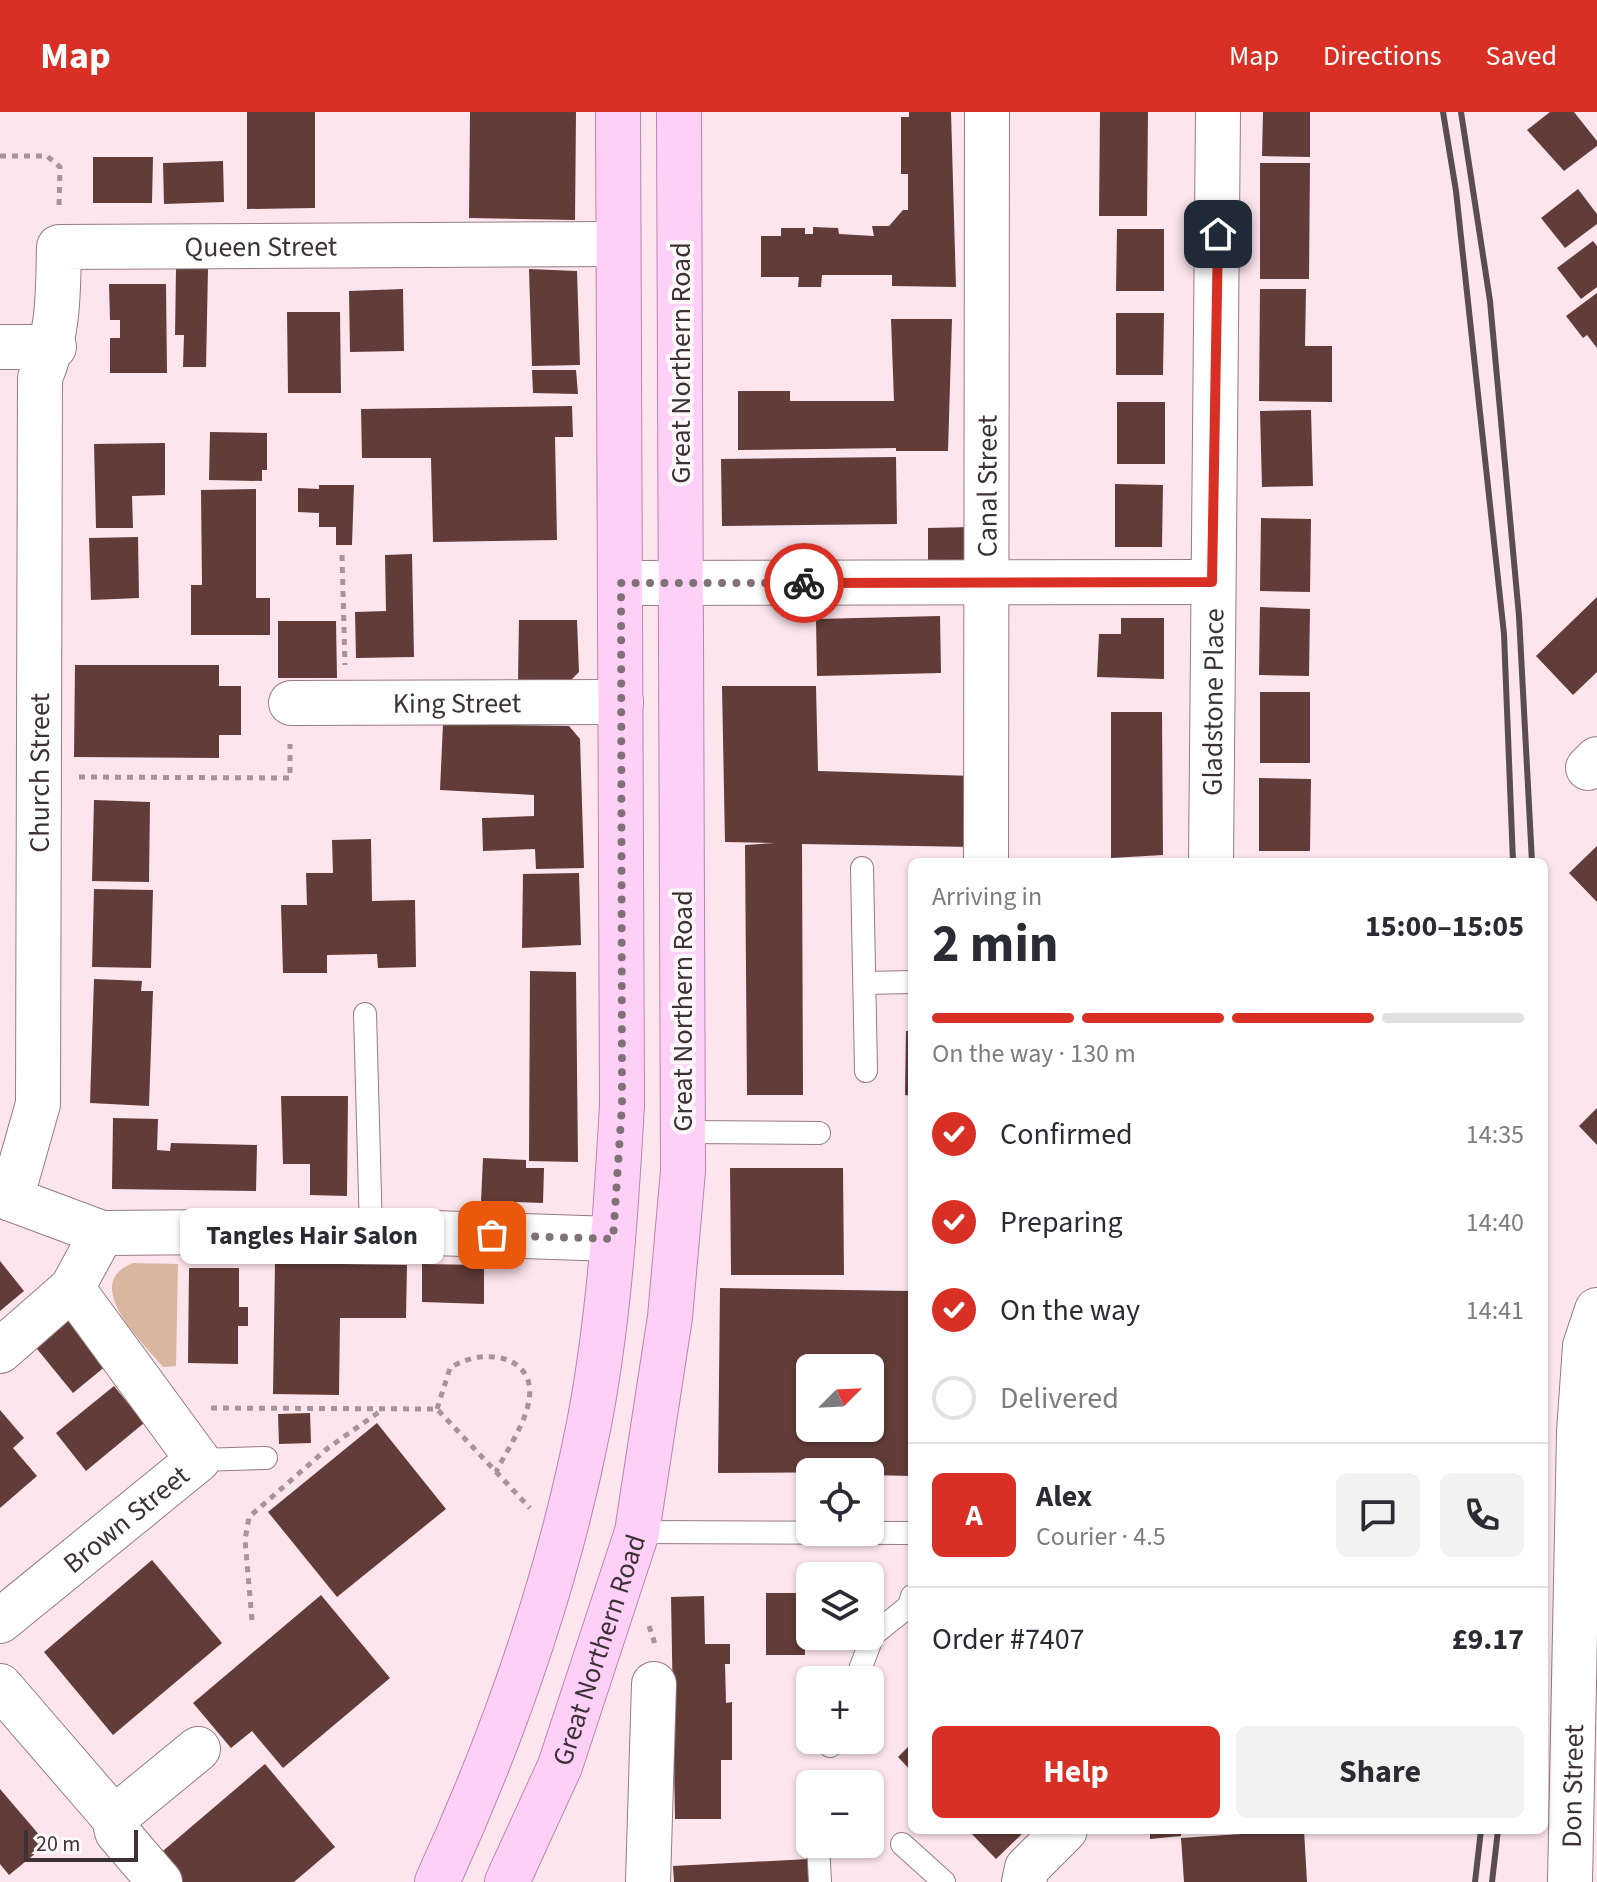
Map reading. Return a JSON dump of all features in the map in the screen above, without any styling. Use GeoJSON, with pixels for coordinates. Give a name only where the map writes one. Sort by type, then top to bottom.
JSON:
{"type":"FeatureCollection","features":[{"type":"Feature","properties":{"kind":"main road"},"geometry":{"type":"LineString","coordinates":[[437,1882],[521,1676],[559,1541],[589,1423],[613,1239],[622,1105],[618,112]]}},
{"type":"Feature","properties":{"kind":"main road","name":"Great Northern Road"},"geometry":{"type":"LineString","coordinates":[[507,1882],[560,1766],[637,1532],[670,1317],[683,1171],[679,112]]}},
{"type":"Feature","properties":{"kind":"street","name":"Canal Street"},"geometry":{"type":"LineString","coordinates":[[986,858],[987,112]]}},
{"type":"Feature","properties":{"kind":"street","name":"Gladstone Place"},"geometry":{"type":"LineString","coordinates":[[1211,858],[1218,112]]}},
{"type":"Feature","properties":{"kind":"street","name":"Queen Street"},"geometry":{"type":"LineString","coordinates":[[59,247],[618,244]]}},
{"type":"Feature","properties":{"kind":"street"},"geometry":{"type":"LineString","coordinates":[[0,347],[54,347],[59,247]]}},
{"type":"Feature","properties":{"kind":"street","name":"Church Street"},"geometry":{"type":"LineString","coordinates":[[5,1192],[38,1104],[40,378],[54,347]]}},
{"type":"Feature","properties":{"kind":"street"},"geometry":{"type":"LineString","coordinates":[[621,583],[1212,582]]}},
{"type":"Feature","properties":{"kind":"street","name":"King Street"},"geometry":{"type":"LineString","coordinates":[[291,703],[621,702]]}},
{"type":"Feature","properties":{"kind":"street"},"geometry":{"type":"LineString","coordinates":[[5,1192],[102,1233],[371,1231],[613,1239]]}},
{"type":"Feature","properties":{"kind":"street"},"geometry":{"type":"LineString","coordinates":[[0,1351],[72,1288],[102,1233]]}},
{"type":"Feature","properties":{"kind":"street","name":"Brown Street"},"geometry":{"type":"LineString","coordinates":[[0,1621],[198,1460],[72,1288]]}},
{"type":"Feature","properties":{"kind":"street","name":"Don Street"},"geometry":{"type":"LineString","coordinates":[[1570,1882],[1580,1406],[1585,1346],[1597,1310]]}},
{"type":"Feature","properties":{"kind":"street"},"geometry":{"type":"LineString","coordinates":[[648,1882],[654,1684]]}},
{"type":"Feature","properties":{"kind":"street"},"geometry":{"type":"LineString","coordinates":[[0,1686],[114,1818],[117,1832],[160,1882]]}},
{"type":"Feature","properties":{"kind":"street"},"geometry":{"type":"LineString","coordinates":[[114,1818],[198,1749]]}},
{"type":"Feature","properties":{"kind":"street"},"geometry":{"type":"LineString","coordinates":[[1024,1882],[1027,1868],[1061,1834]]}},
{"type":"Feature","properties":{"kind":"lane"},"geometry":{"type":"LineString","coordinates":[[862,868],[866,1071]]}},
{"type":"Feature","properties":{"kind":"lane"},"geometry":{"type":"LineString","coordinates":[[865,983],[908,982]]}},
{"type":"Feature","properties":{"kind":"lane"},"geometry":{"type":"LineString","coordinates":[[365,1014],[371,1231]]}},
{"type":"Feature","properties":{"kind":"lane"},"geometry":{"type":"LineString","coordinates":[[683,1132],[819,1133]]}},
{"type":"Feature","properties":{"kind":"lane"},"geometry":{"type":"LineString","coordinates":[[198,1460],[266,1458]]}},
{"type":"Feature","properties":{"kind":"lane"},"geometry":{"type":"LineString","coordinates":[[637,1532],[908,1533]]}},
{"type":"Feature","properties":{"kind":"lane"},"geometry":{"type":"LineString","coordinates":[[861,1666],[873,1635],[908,1607]]}},
{"type":"Feature","properties":{"kind":"lane"},"geometry":{"type":"LineString","coordinates":[[902,1844],[944,1882]]}},
{"type":"Feature","properties":{"kind":"lane"},"geometry":{"type":"LineString","coordinates":[[819,1858],[820,1882]]}},
{"type":"Feature","properties":{"kind":"path"},"geometry":{"type":"LineString","coordinates":[[0,156],[47,156],[60,167],[59,247]]}},
{"type":"Feature","properties":{"kind":"path"},"geometry":{"type":"LineString","coordinates":[[342,555],[346,702]]}},
{"type":"Feature","properties":{"kind":"path"},"geometry":{"type":"LineString","coordinates":[[79,777],[290,778],[291,703]]}},
{"type":"Feature","properties":{"kind":"path"},"geometry":{"type":"LineString","coordinates":[[437,1409],[450,1368],[466,1358],[505,1357],[520,1366],[527,1381],[528,1408],[496,1472]]}},
{"type":"Feature","properties":{"kind":"path"},"geometry":{"type":"LineString","coordinates":[[170,1423],[197,1408],[437,1409],[559,1541]]}},
{"type":"Feature","properties":{"kind":"path"},"geometry":{"type":"LineString","coordinates":[[252,1620],[245,1540],[249,1517],[328,1448],[381,1411]]}},
{"type":"Feature","properties":{"kind":"shaded area"},"geometry":{"type":"Polygon","coordinates":[[[133,1263],[178,1264],[176,1366],[163,1367],[131,1329],[114,1299],[112,1285],[118,1273],[133,1263]]]}},
{"type":"Feature","properties":{"kind":"building"},"geometry":{"type":"Polygon","coordinates":[[[247,112],[315,112],[315,208],[247,209],[247,112]]]}},
{"type":"Feature","properties":{"kind":"building"},"geometry":{"type":"Polygon","coordinates":[[[470,112],[576,112],[575,220],[469,218],[470,112]]]}},
{"type":"Feature","properties":{"kind":"building"},"geometry":{"type":"Polygon","coordinates":[[[909,112],[951,112],[956,287],[892,286],[892,275],[822,275],[821,287],[798,287],[799,277],[761,277],[761,236],[781,236],[781,228],[805,228],[805,234],[813,234],[813,227],[838,228],[839,234],[874,236],[872,226],[889,226],[903,210],[908,210],[908,174],[901,174],[901,117],[909,117],[909,112]]]}},
{"type":"Feature","properties":{"kind":"building"},"geometry":{"type":"Polygon","coordinates":[[[1100,112],[1148,112],[1147,216],[1099,216],[1100,112]]]}},
{"type":"Feature","properties":{"kind":"building"},"geometry":{"type":"Polygon","coordinates":[[[1263,112],[1310,112],[1310,157],[1262,156],[1263,112]]]}},
{"type":"Feature","properties":{"kind":"building"},"geometry":{"type":"Polygon","coordinates":[[[1550,112],[1574,112],[1597,141],[1597,146],[1564,171],[1527,130],[1550,112]]]}},
{"type":"Feature","properties":{"kind":"building"},"geometry":{"type":"Polygon","coordinates":[[[93,157],[153,157],[152,203],[93,203],[93,157]]]}},
{"type":"Feature","properties":{"kind":"building"},"geometry":{"type":"Polygon","coordinates":[[[223,161],[224,202],[164,204],[163,163],[223,161]]]}},
{"type":"Feature","properties":{"kind":"building"},"geometry":{"type":"Polygon","coordinates":[[[1260,163],[1310,163],[1309,279],[1260,279],[1260,163]]]}},
{"type":"Feature","properties":{"kind":"building"},"geometry":{"type":"Polygon","coordinates":[[[1578,189],[1597,214],[1597,224],[1565,248],[1541,218],[1578,189]]]}},
{"type":"Feature","properties":{"kind":"building"},"geometry":{"type":"Polygon","coordinates":[[[1117,229],[1164,229],[1164,291],[1116,291],[1117,229]]]}},
{"type":"Feature","properties":{"kind":"building"},"geometry":{"type":"Polygon","coordinates":[[[1593,241],[1597,246],[1597,287],[1581,299],[1557,268],[1593,241]]]}},
{"type":"Feature","properties":{"kind":"building"},"geometry":{"type":"Polygon","coordinates":[[[176,268],[208,269],[206,367],[183,367],[184,335],[175,335],[176,268]]]}},
{"type":"Feature","properties":{"kind":"building"},"geometry":{"type":"Polygon","coordinates":[[[529,269],[577,271],[580,365],[532,366],[529,269]]]}},
{"type":"Feature","properties":{"kind":"building"},"geometry":{"type":"Polygon","coordinates":[[[109,284],[166,284],[167,373],[110,373],[110,338],[120,338],[120,320],[110,320],[109,284]]]}},
{"type":"Feature","properties":{"kind":"building"},"geometry":{"type":"Polygon","coordinates":[[[403,289],[404,351],[350,352],[349,291],[403,289]]]}},
{"type":"Feature","properties":{"kind":"building"},"geometry":{"type":"Polygon","coordinates":[[[1260,289],[1306,289],[1305,346],[1332,346],[1332,402],[1259,401],[1260,289]]]}},
{"type":"Feature","properties":{"kind":"building"},"geometry":{"type":"Polygon","coordinates":[[[1597,293],[1597,348],[1587,335],[1583,338],[1566,316],[1597,293]]]}},
{"type":"Feature","properties":{"kind":"building"},"geometry":{"type":"Polygon","coordinates":[[[287,312],[340,312],[341,393],[288,393],[287,312]]]}},
{"type":"Feature","properties":{"kind":"building"},"geometry":{"type":"Polygon","coordinates":[[[1116,313],[1164,313],[1163,375],[1116,375],[1116,313]]]}},
{"type":"Feature","properties":{"kind":"building"},"geometry":{"type":"Polygon","coordinates":[[[891,319],[952,319],[948,451],[896,451],[896,448],[738,450],[738,391],[790,391],[790,401],[894,401],[891,319]]]}},
{"type":"Feature","properties":{"kind":"building"},"geometry":{"type":"Polygon","coordinates":[[[532,370],[576,370],[578,394],[533,393],[532,370]]]}},
{"type":"Feature","properties":{"kind":"building"},"geometry":{"type":"Polygon","coordinates":[[[1117,402],[1165,402],[1165,464],[1117,464],[1117,402]]]}},
{"type":"Feature","properties":{"kind":"building"},"geometry":{"type":"Polygon","coordinates":[[[572,406],[573,437],[555,437],[557,540],[433,542],[431,458],[362,458],[361,409],[572,406]]]}},
{"type":"Feature","properties":{"kind":"building"},"geometry":{"type":"Polygon","coordinates":[[[1311,410],[1313,486],[1262,487],[1260,411],[1311,410]]]}},
{"type":"Feature","properties":{"kind":"building"},"geometry":{"type":"Polygon","coordinates":[[[210,432],[267,433],[267,470],[262,470],[262,481],[209,480],[210,432]]]}},
{"type":"Feature","properties":{"kind":"building"},"geometry":{"type":"Polygon","coordinates":[[[165,443],[165,495],[132,496],[133,528],[96,528],[94,444],[165,443]]]}},
{"type":"Feature","properties":{"kind":"building"},"geometry":{"type":"Polygon","coordinates":[[[896,457],[897,524],[722,526],[721,459],[896,457]]]}},
{"type":"Feature","properties":{"kind":"building"},"geometry":{"type":"Polygon","coordinates":[[[1115,484],[1163,485],[1162,547],[1115,547],[1115,484]]]}},
{"type":"Feature","properties":{"kind":"building"},"geometry":{"type":"Polygon","coordinates":[[[319,485],[354,485],[352,545],[336,545],[336,527],[319,527],[319,513],[298,512],[298,488],[319,489],[319,485]]]}},
{"type":"Feature","properties":{"kind":"building"},"geometry":{"type":"Polygon","coordinates":[[[256,489],[256,598],[270,598],[270,635],[191,635],[191,585],[202,585],[201,490],[256,489]]]}},
{"type":"Feature","properties":{"kind":"building"},"geometry":{"type":"Polygon","coordinates":[[[1261,518],[1311,519],[1310,592],[1260,591],[1261,518]]]}},
{"type":"Feature","properties":{"kind":"building"},"geometry":{"type":"Polygon","coordinates":[[[972,527],[972,563],[928,563],[928,528],[972,527]]]}},
{"type":"Feature","properties":{"kind":"building"},"geometry":{"type":"Polygon","coordinates":[[[138,537],[139,598],[91,600],[89,538],[138,537]]]}},
{"type":"Feature","properties":{"kind":"building"},"geometry":{"type":"Polygon","coordinates":[[[412,554],[414,657],[356,658],[355,612],[386,611],[385,555],[412,554]]]}},
{"type":"Feature","properties":{"kind":"building"},"geometry":{"type":"Polygon","coordinates":[[[1597,597],[1597,672],[1573,695],[1536,656],[1597,597]]]}},
{"type":"Feature","properties":{"kind":"building"},"geometry":{"type":"Polygon","coordinates":[[[1260,607],[1310,609],[1309,676],[1259,675],[1260,607]]]}},
{"type":"Feature","properties":{"kind":"building"},"geometry":{"type":"Polygon","coordinates":[[[940,616],[941,673],[817,676],[816,619],[940,616]]]}},
{"type":"Feature","properties":{"kind":"building"},"geometry":{"type":"Polygon","coordinates":[[[1121,618],[1164,618],[1164,679],[1097,677],[1099,634],[1121,634],[1121,618]]]}},
{"type":"Feature","properties":{"kind":"building"},"geometry":{"type":"Polygon","coordinates":[[[519,620],[577,620],[579,672],[568,683],[518,680],[519,620]]]}},
{"type":"Feature","properties":{"kind":"building"},"geometry":{"type":"Polygon","coordinates":[[[278,621],[336,621],[337,678],[278,678],[278,621]]]}},
{"type":"Feature","properties":{"kind":"building"},"geometry":{"type":"Polygon","coordinates":[[[75,665],[219,665],[219,686],[241,686],[241,735],[219,735],[219,758],[74,757],[75,665]]]}},
{"type":"Feature","properties":{"kind":"building"},"geometry":{"type":"Polygon","coordinates":[[[722,686],[816,686],[818,771],[973,776],[974,847],[802,844],[803,1095],[747,1095],[745,845],[775,843],[725,842],[722,686]]]}},
{"type":"Feature","properties":{"kind":"building"},"geometry":{"type":"Polygon","coordinates":[[[1260,692],[1310,692],[1310,763],[1260,763],[1260,692]]]}},
{"type":"Feature","properties":{"kind":"building"},"geometry":{"type":"Polygon","coordinates":[[[1111,712],[1162,712],[1163,855],[1111,858],[1111,712]]]}},
{"type":"Feature","properties":{"kind":"building"},"geometry":{"type":"Polygon","coordinates":[[[443,724],[569,726],[580,739],[584,868],[536,869],[535,849],[483,851],[482,818],[534,816],[534,795],[440,790],[443,724]]]}},
{"type":"Feature","properties":{"kind":"building"},"geometry":{"type":"Polygon","coordinates":[[[1259,778],[1311,779],[1310,851],[1259,851],[1259,778]]]}},
{"type":"Feature","properties":{"kind":"building"},"geometry":{"type":"Polygon","coordinates":[[[94,800],[150,802],[149,882],[92,881],[94,800]]]}},
{"type":"Feature","properties":{"kind":"building"},"geometry":{"type":"Polygon","coordinates":[[[371,839],[372,901],[415,900],[416,967],[378,968],[377,954],[327,955],[327,973],[283,973],[281,905],[307,905],[306,873],[333,873],[332,840],[371,839]]]}},
{"type":"Feature","properties":{"kind":"building"},"geometry":{"type":"Polygon","coordinates":[[[1597,846],[1597,902],[1569,873],[1597,846]]]}},
{"type":"Feature","properties":{"kind":"building"},"geometry":{"type":"Polygon","coordinates":[[[579,873],[581,945],[522,948],[523,874],[579,873]]]}},
{"type":"Feature","properties":{"kind":"building"},"geometry":{"type":"Polygon","coordinates":[[[94,889],[153,890],[151,968],[92,967],[94,889]]]}},
{"type":"Feature","properties":{"kind":"building"},"geometry":{"type":"Polygon","coordinates":[[[530,971],[576,972],[578,1162],[529,1161],[530,971]]]}},
{"type":"Feature","properties":{"kind":"building"},"geometry":{"type":"Polygon","coordinates":[[[94,979],[142,981],[141,991],[153,991],[149,1106],[90,1103],[94,979]]]}},
{"type":"Feature","properties":{"kind":"building"},"geometry":{"type":"Polygon","coordinates":[[[906,1031],[908,1031],[908,1095],[905,1095],[906,1031]]]}},
{"type":"Feature","properties":{"kind":"building"},"geometry":{"type":"Polygon","coordinates":[[[281,1096],[348,1096],[347,1196],[310,1195],[310,1164],[283,1164],[281,1096]]]}},
{"type":"Feature","properties":{"kind":"building"},"geometry":{"type":"Polygon","coordinates":[[[1597,1108],[1597,1145],[1579,1126],[1597,1108]]]}},
{"type":"Feature","properties":{"kind":"building"},"geometry":{"type":"Polygon","coordinates":[[[113,1118],[158,1119],[157,1150],[170,1151],[171,1143],[257,1145],[256,1191],[112,1189],[113,1118]]]}},
{"type":"Feature","properties":{"kind":"building"},"geometry":{"type":"Polygon","coordinates":[[[483,1158],[526,1160],[526,1168],[544,1168],[543,1203],[481,1201],[483,1158]]]}},
{"type":"Feature","properties":{"kind":"building"},"geometry":{"type":"Polygon","coordinates":[[[730,1168],[843,1168],[844,1275],[731,1275],[730,1168]]]}},
{"type":"Feature","properties":{"kind":"building"},"geometry":{"type":"Polygon","coordinates":[[[0,1261],[24,1291],[0,1311],[0,1261]]]}},
{"type":"Feature","properties":{"kind":"building"},"geometry":{"type":"Polygon","coordinates":[[[275,1263],[407,1265],[406,1318],[340,1318],[339,1395],[273,1394],[275,1263]]]}},
{"type":"Feature","properties":{"kind":"building"},"geometry":{"type":"Polygon","coordinates":[[[422,1264],[484,1265],[484,1304],[422,1302],[422,1264]]]}},
{"type":"Feature","properties":{"kind":"building"},"geometry":{"type":"Polygon","coordinates":[[[189,1268],[239,1268],[239,1307],[248,1307],[248,1326],[238,1326],[238,1364],[188,1363],[189,1268]]]}},
{"type":"Feature","properties":{"kind":"building"},"geometry":{"type":"Polygon","coordinates":[[[720,1288],[908,1291],[908,1476],[884,1475],[884,1458],[796,1458],[796,1472],[718,1473],[720,1288]]]}},
{"type":"Feature","properties":{"kind":"building"},"geometry":{"type":"Polygon","coordinates":[[[68,1315],[107,1365],[73,1393],[33,1344],[68,1315]]]}},
{"type":"Feature","properties":{"kind":"building"},"geometry":{"type":"Polygon","coordinates":[[[114,1386],[144,1423],[86,1471],[56,1433],[114,1386]]]}},
{"type":"Feature","properties":{"kind":"building"},"geometry":{"type":"Polygon","coordinates":[[[0,1410],[24,1438],[13,1448],[37,1476],[0,1508],[0,1410]]]}},
{"type":"Feature","properties":{"kind":"building"},"geometry":{"type":"Polygon","coordinates":[[[310,1413],[311,1443],[279,1444],[278,1414],[310,1413]]]}},
{"type":"Feature","properties":{"kind":"building"},"geometry":{"type":"Polygon","coordinates":[[[377,1423],[446,1509],[337,1597],[268,1512],[377,1423]]]}},
{"type":"Feature","properties":{"kind":"building"},"geometry":{"type":"Polygon","coordinates":[[[152,1560],[222,1643],[113,1735],[44,1652],[152,1560]]]}},
{"type":"Feature","properties":{"kind":"building"},"geometry":{"type":"Polygon","coordinates":[[[766,1593],[796,1593],[796,1650],[805,1650],[805,1655],[766,1655],[766,1593]]]}},
{"type":"Feature","properties":{"kind":"building"},"geometry":{"type":"Polygon","coordinates":[[[321,1595],[390,1678],[283,1768],[252,1731],[231,1748],[193,1703],[321,1595]]]}},
{"type":"Feature","properties":{"kind":"building"},"geometry":{"type":"Polygon","coordinates":[[[704,1596],[705,1644],[730,1644],[730,1664],[725,1664],[726,1703],[732,1702],[732,1760],[721,1760],[721,1819],[675,1819],[671,1597],[704,1596]]]}},
{"type":"Feature","properties":{"kind":"building"},"geometry":{"type":"Polygon","coordinates":[[[908,1747],[908,1768],[898,1757],[908,1747]]]}},
{"type":"Feature","properties":{"kind":"building"},"geometry":{"type":"Polygon","coordinates":[[[265,1764],[335,1847],[294,1882],[179,1882],[157,1856],[265,1764]]]}},
{"type":"Feature","properties":{"kind":"building"},"geometry":{"type":"Polygon","coordinates":[[[0,1789],[47,1844],[9,1875],[0,1864],[0,1789]]]}},
{"type":"Feature","properties":{"kind":"building"},"geometry":{"type":"Polygon","coordinates":[[[972,1834],[1022,1834],[996,1859],[972,1834]]]}},
{"type":"Feature","properties":{"kind":"building"},"geometry":{"type":"Polygon","coordinates":[[[1150,1834],[1181,1834],[1181,1836],[1150,1839],[1150,1834]]]}},
{"type":"Feature","properties":{"kind":"building"},"geometry":{"type":"Polygon","coordinates":[[[1304,1834],[1307,1882],[1184,1882],[1181,1838],[1304,1834]]]}},
{"type":"Feature","properties":{"kind":"building"},"geometry":{"type":"Polygon","coordinates":[[[808,1859],[809,1882],[674,1882],[673,1866],[808,1859]]]}},
{"type":"Feature","properties":{"kind":"railway"},"geometry":{"type":"LineString","coordinates":[[1443,112],[1456,191],[1504,634],[1513,858]]}},
{"type":"Feature","properties":{"kind":"railway"},"geometry":{"type":"LineString","coordinates":[[1461,112],[1490,301],[1519,616],[1532,858]]}},
{"type":"Feature","properties":{"kind":"railway"},"geometry":{"type":"LineString","coordinates":[[1475,1882],[1481,1834]]}},
{"type":"Feature","properties":{"kind":"railway"},"geometry":{"type":"LineString","coordinates":[[1492,1882],[1498,1834]]}},
{"type":"Feature","properties":{"kind":"way so far"},"geometry":{"type":"LineString","coordinates":[[492,1235],[613,1239],[622,1105],[621,583],[804,583]]}},
{"type":"Feature","properties":{"kind":"place","name":"Tangles Hair Salon"},"geometry":{"type":"Point","coordinates":[492,1235]}},
{"type":"Feature","properties":{"kind":"route"},"geometry":{"type":"LineString","coordinates":[[804,583],[1212,582],[1218,234]]}}]}
